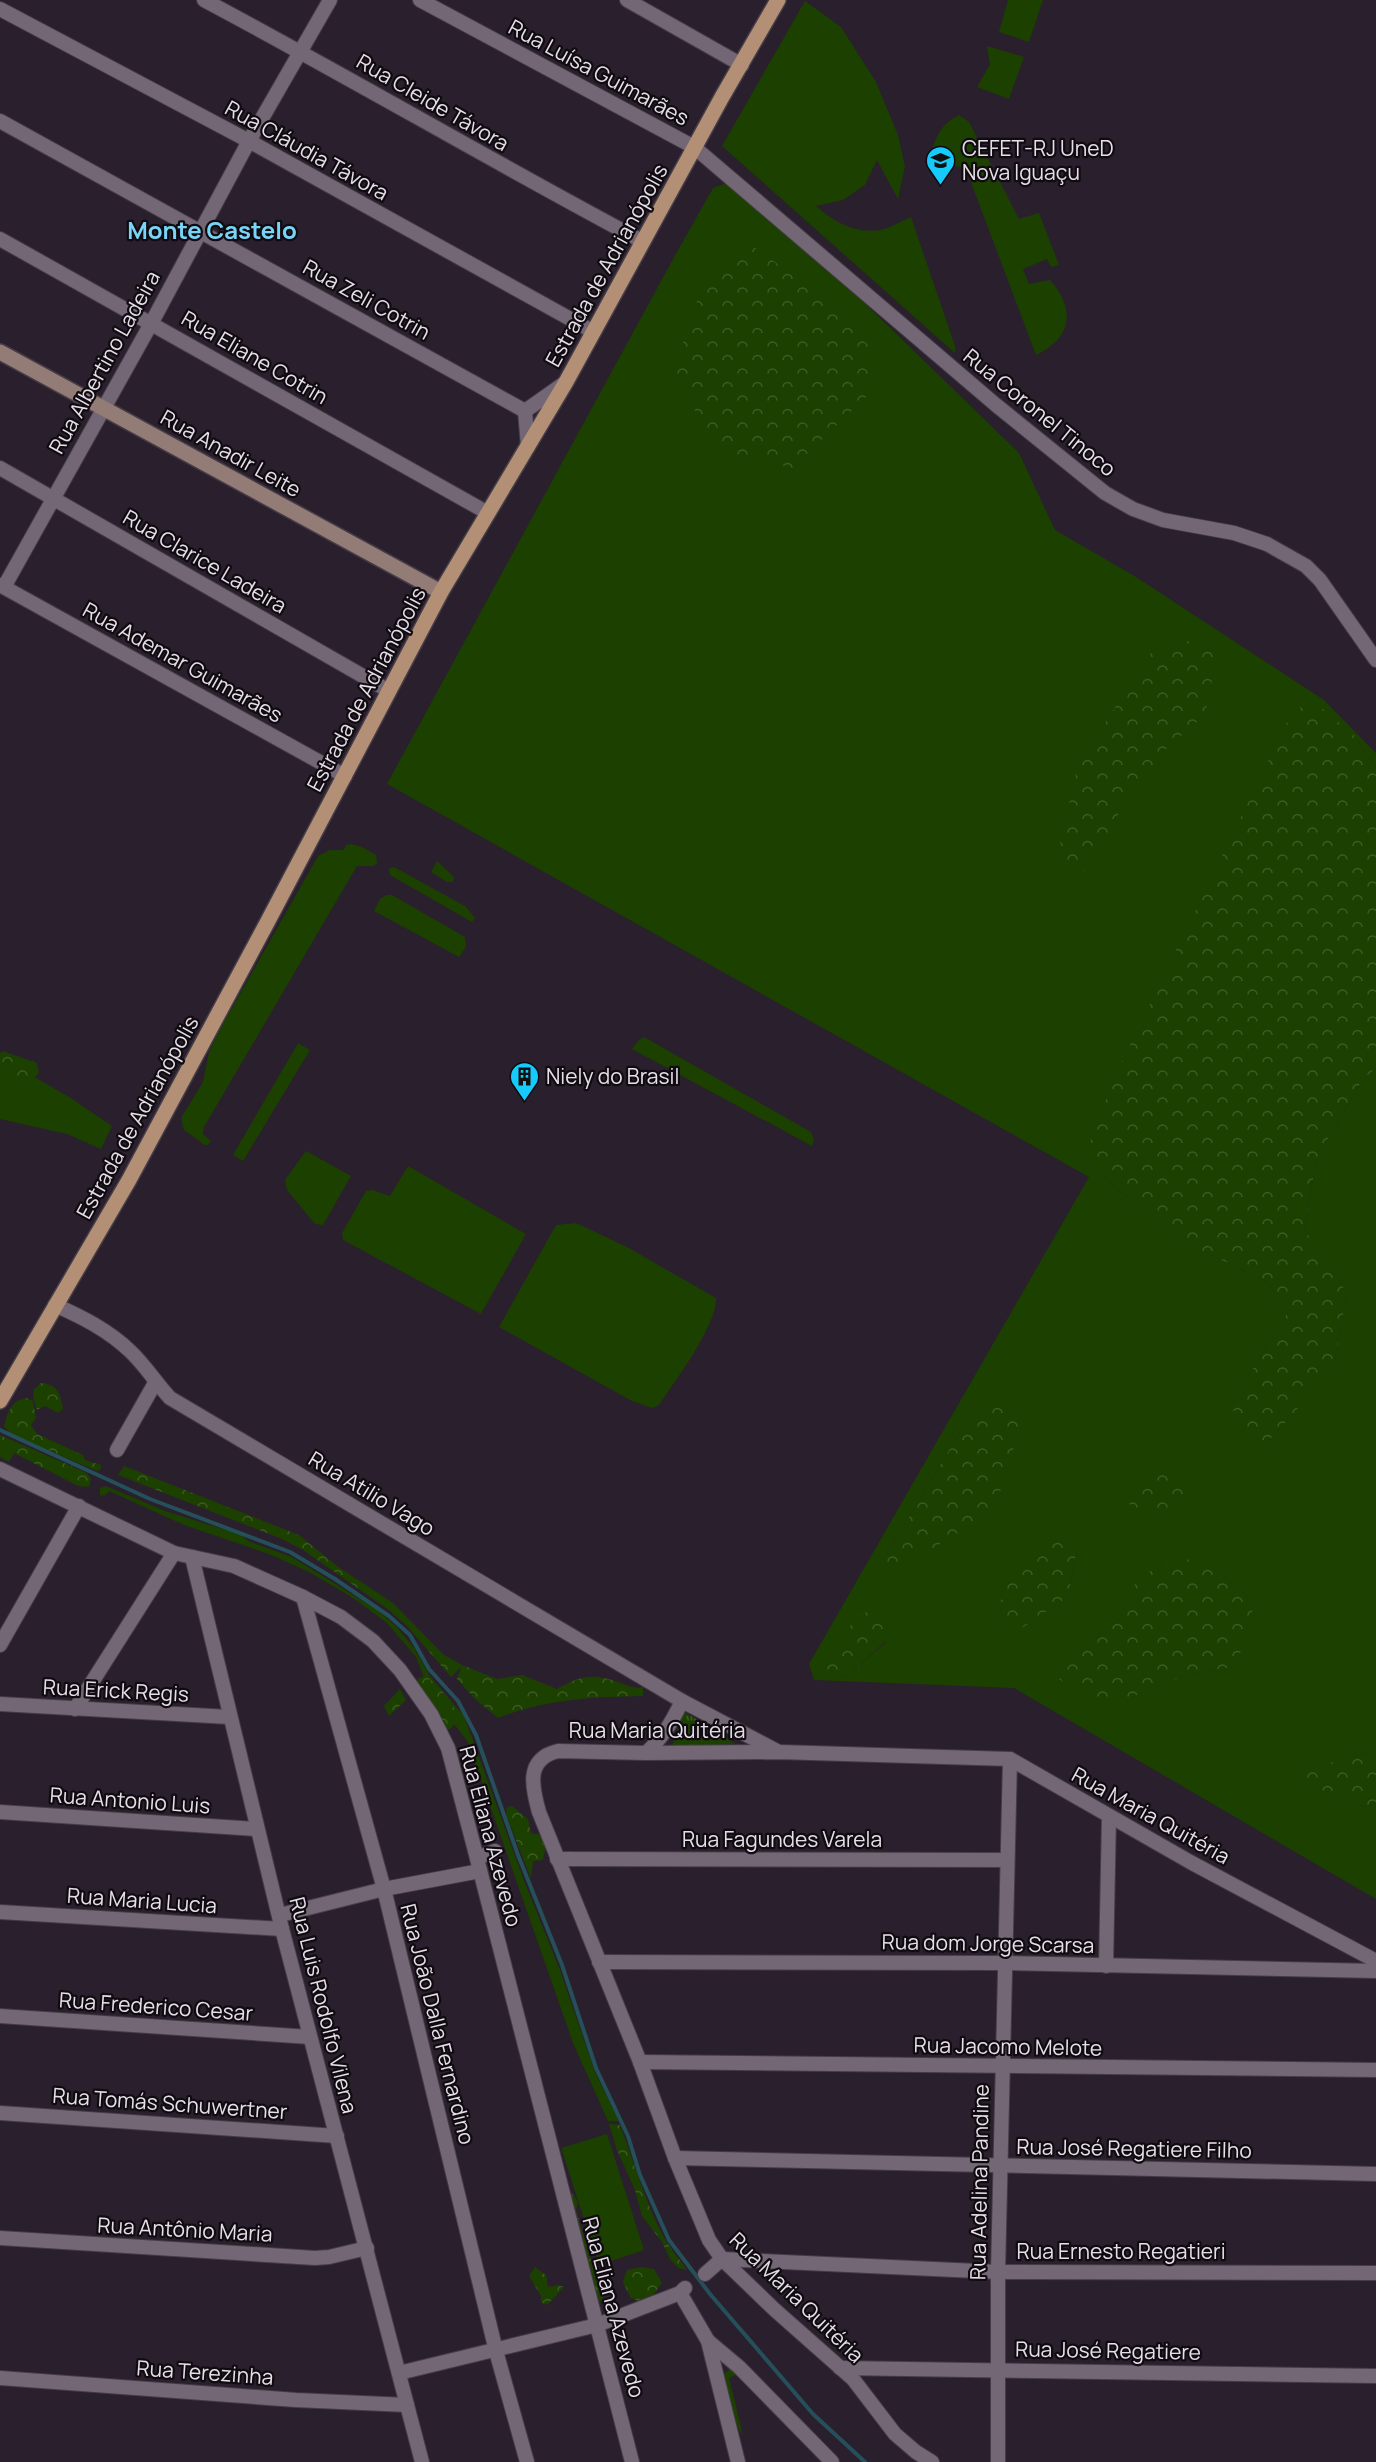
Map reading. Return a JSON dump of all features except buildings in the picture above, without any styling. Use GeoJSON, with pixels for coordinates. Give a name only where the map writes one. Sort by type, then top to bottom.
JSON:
{"type":"FeatureCollection","features":[{"type":"Feature","properties":{"kind":"main road","name":"Estrada de Adrianópolis"},"geometry":{"type":"LineString","coordinates":[[1,1400],[54,1305],[129,1180],[441,592],[566,382],[694,147],[778,0]]}},
{"type":"Feature","properties":{"kind":"main road","name":"Rua Anadir Leite"},"geometry":{"type":"LineString","coordinates":[[0,352],[441,592]]}},
{"type":"Feature","properties":{"kind":"street","name":"Rua Cleide Távora"},"geometry":{"type":"LineString","coordinates":[[204,0],[302,52],[642,242]]}},
{"type":"Feature","properties":{"kind":"street","name":"Rua Albertino Ladeira"},"geometry":{"type":"LineString","coordinates":[[2,586],[152,322],[249,141],[330,0]]}},
{"type":"Feature","properties":{"kind":"street","name":"Rua Luísa Guimarães"},"geometry":{"type":"LineString","coordinates":[[420,0],[694,147]]}},
{"type":"Feature","properties":{"kind":"street"},"geometry":{"type":"LineString","coordinates":[[627,0],[741,65]]}},
{"type":"Feature","properties":{"kind":"street","name":"Rua Cláudia Távora"},"geometry":{"type":"LineString","coordinates":[[0,9],[249,141],[592,332]]}},
{"type":"Feature","properties":{"kind":"street","name":"Rua Zeli Cotrin"},"geometry":{"type":"LineString","coordinates":[[0,121],[525,411]]}},
{"type":"Feature","properties":{"kind":"street","name":"Rua Coronel Tinoco"},"geometry":{"type":"LineString","coordinates":[[694,147],[1005,412],[1105,493],[1133,509],[1163,520],[1234,533],[1267,544],[1306,566],[1320,580],[1376,660]]}},
{"type":"Feature","properties":{"kind":"street","name":"Rua Eliane Cotrin"},"geometry":{"type":"LineString","coordinates":[[0,239],[152,322],[488,513]]}},
{"type":"Feature","properties":{"kind":"street"},"geometry":{"type":"LineString","coordinates":[[528,447],[525,411],[566,382]]}},
{"type":"Feature","properties":{"kind":"street","name":"Rua Clarice Ladeira"},"geometry":{"type":"LineString","coordinates":[[0,468],[389,691]]}},
{"type":"Feature","properties":{"kind":"street","name":"Rua Ademar Guimarães"},"geometry":{"type":"LineString","coordinates":[[2,586],[345,776]]}},
{"type":"Feature","properties":{"kind":"street","name":"Rua Atilio Vago"},"geometry":{"type":"LineString","coordinates":[[54,1305],[86,1319],[112,1335],[132,1353],[170,1398],[682,1701],[779,1752]]}},
{"type":"Feature","properties":{"kind":"street"},"geometry":{"type":"LineString","coordinates":[[117,1450],[155,1383]]}},
{"type":"Feature","properties":{"kind":"street","name":"Rua Eliana Azevedo"},"geometry":{"type":"LineString","coordinates":[[0,1469],[174,1553],[234,1566],[341,1617],[373,1641],[400,1670],[431,1714],[447,1748],[479,1865],[632,2462]]}},
{"type":"Feature","properties":{"kind":"street"},"geometry":{"type":"LineString","coordinates":[[0,1645],[79,1506]]}},
{"type":"Feature","properties":{"kind":"street"},"geometry":{"type":"LineString","coordinates":[[75,1709],[174,1553]]}},
{"type":"Feature","properties":{"kind":"street","name":"Rua Luis Rodolfo Vilena"},"geometry":{"type":"LineString","coordinates":[[192,1557],[256,1829],[422,2462]]}},
{"type":"Feature","properties":{"kind":"street","name":"Rua João Dalla Fernardino"},"geometry":{"type":"LineString","coordinates":[[303,1597],[384,1889],[496,2351],[526,2462]]}},
{"type":"Feature","properties":{"kind":"street"},"geometry":{"type":"LineString","coordinates":[[646,1753],[661,1739],[682,1701]]}},
{"type":"Feature","properties":{"kind":"street","name":"Rua Erick Regis"},"geometry":{"type":"LineString","coordinates":[[0,1704],[229,1717]]}},
{"type":"Feature","properties":{"kind":"street","name":"Rua Maria Quitéria"},"geometry":{"type":"LineString","coordinates":[[932,2462],[915,2452],[896,2434],[853,2379],[775,2310],[722,2259],[709,2240],[675,2158],[640,2062],[557,1859],[532,1787],[533,1774],[538,1762],[547,1753],[558,1750],[646,1753],[779,1752],[1010,1759],[1109,1816],[1376,1961]]}},
{"type":"Feature","properties":{"kind":"street","name":"Rua Adelina Pandine"},"geometry":{"type":"LineString","coordinates":[[998,2462],[998,2272],[1010,1759]]}},
{"type":"Feature","properties":{"kind":"street","name":"Rua Antonio Luis"},"geometry":{"type":"LineString","coordinates":[[0,1812],[256,1829]]}},
{"type":"Feature","properties":{"kind":"street"},"geometry":{"type":"LineString","coordinates":[[1106,1966],[1109,1816]]}},
{"type":"Feature","properties":{"kind":"street"},"geometry":{"type":"LineString","coordinates":[[279,1915],[479,1865],[495,1851]]}},
{"type":"Feature","properties":{"kind":"street","name":"Rua Fagundes Varela"},"geometry":{"type":"LineString","coordinates":[[557,1859],[1008,1860]]}},
{"type":"Feature","properties":{"kind":"street","name":"Rua Maria Lucia"},"geometry":{"type":"LineString","coordinates":[[0,1912],[282,1929]]}},
{"type":"Feature","properties":{"kind":"street","name":"Rua dom Jorge Scarsa"},"geometry":{"type":"LineString","coordinates":[[599,1962],[1005,1964],[1376,1971]]}},
{"type":"Feature","properties":{"kind":"street","name":"Rua Frederico Cesar"},"geometry":{"type":"LineString","coordinates":[[0,2016],[310,2037]]}},
{"type":"Feature","properties":{"kind":"street","name":"Rua Jacomo Melote"},"geometry":{"type":"LineString","coordinates":[[640,2062],[1376,2070]]}},
{"type":"Feature","properties":{"kind":"street","name":"Rua Tomás Schuwertner"},"geometry":{"type":"LineString","coordinates":[[0,2113],[337,2136]]}},
{"type":"Feature","properties":{"kind":"street","name":"Rua José Regatiere Filho"},"geometry":{"type":"LineString","coordinates":[[675,2158],[1376,2174]]}},
{"type":"Feature","properties":{"kind":"street","name":"Rua Antônio Maria"},"geometry":{"type":"LineString","coordinates":[[0,2238],[315,2258],[367,2248]]}},
{"type":"Feature","properties":{"kind":"street"},"geometry":{"type":"LineString","coordinates":[[705,2274],[722,2259]]}},
{"type":"Feature","properties":{"kind":"street","name":"Rua Ernesto Regatieri"},"geometry":{"type":"LineString","coordinates":[[722,2259],[998,2272],[1376,2273]]}},
{"type":"Feature","properties":{"kind":"street"},"geometry":{"type":"LineString","coordinates":[[399,2373],[597,2325],[682,2291],[708,2341],[738,2462]]}},
{"type":"Feature","properties":{"kind":"street"},"geometry":{"type":"LineString","coordinates":[[708,2341],[738,2367],[832,2462]]}},
{"type":"Feature","properties":{"kind":"street","name":"Rua José Regatiere"},"geometry":{"type":"LineString","coordinates":[[840,2367],[1376,2376]]}},
{"type":"Feature","properties":{"kind":"street","name":"Rua Terezinha"},"geometry":{"type":"LineString","coordinates":[[0,2378],[296,2400],[407,2404]]}},
{"type":"Feature","properties":{"kind":"green space"},"geometry":{"type":"Polygon","coordinates":[[[1008,0],[1043,0],[1029,42],[999,32],[1008,0]]]}},
{"type":"Feature","properties":{"kind":"green space"},"geometry":{"type":"Polygon","coordinates":[[[805,1],[841,27],[876,82],[898,135],[905,166],[898,199],[877,160],[865,185],[843,200],[816,206],[845,226],[862,230],[884,229],[911,217],[955,346],[955,353],[722,146],[805,1]]]}},
{"type":"Feature","properties":{"kind":"green space"},"geometry":{"type":"Polygon","coordinates":[[[987,46],[1024,57],[1009,99],[977,87],[990,64],[987,46]]]}},
{"type":"Feature","properties":{"kind":"green space"},"geometry":{"type":"Polygon","coordinates":[[[959,115],[969,122],[1019,219],[1039,213],[1059,265],[1051,267],[1047,259],[1023,269],[1029,284],[1050,280],[1064,302],[1066,312],[1066,322],[1057,340],[1036,355],[966,169],[930,158],[939,132],[959,115]]]}},
{"type":"Feature","properties":{"kind":"green space"},"geometry":{"type":"Polygon","coordinates":[[[727,183],[847,286],[1019,453],[1055,530],[1136,577],[1324,700],[1376,753],[1376,768],[1355,736],[1084,1158],[1118,1190],[1199,1249],[1267,1282],[1288,1312],[1231,1404],[1263,1442],[1273,1437],[1334,1365],[1347,1293],[1304,1230],[1317,1158],[1361,1082],[1376,1067],[1376,1749],[1288,1776],[1364,1807],[1376,1803],[1376,1899],[1014,1688],[814,1680],[809,1664],[1089,1177],[387,784],[713,188],[727,183]],[[991,1398],[960,1432],[883,1560],[991,1398]],[[1077,1549],[999,1606],[1010,1635],[1068,1597],[1077,1549]],[[1223,1575],[1121,1619],[1079,1652],[1137,1695],[1185,1675],[1232,1667],[1256,1624],[1246,1595],[1223,1575]],[[884,1610],[820,1666],[846,1678],[886,1642],[884,1610]]]}},
{"type":"Feature","properties":{"kind":"green space"},"geometry":{"type":"Polygon","coordinates":[[[746,241],[811,288],[872,349],[866,397],[792,468],[717,449],[673,372],[706,275],[746,241]]]}},
{"type":"Feature","properties":{"kind":"green space"},"geometry":{"type":"Polygon","coordinates":[[[1188,641],[1217,655],[1205,715],[1167,748],[1127,797],[1101,848],[1074,882],[1059,849],[1078,764],[1154,648],[1188,641]]]}},
{"type":"Feature","properties":{"kind":"green space"},"geometry":{"type":"Polygon","coordinates":[[[1310,698],[1355,736],[1376,768],[1376,1067],[1361,1082],[1317,1158],[1304,1229],[1347,1293],[1334,1366],[1273,1437],[1262,1442],[1242,1433],[1231,1404],[1288,1312],[1267,1282],[1199,1249],[1118,1190],[1084,1158],[1114,1078],[1288,720],[1310,698]]]}},
{"type":"Feature","properties":{"kind":"green space"},"geometry":{"type":"Polygon","coordinates":[[[351,844],[376,855],[377,863],[374,866],[357,866],[204,1127],[203,1134],[211,1141],[205,1145],[184,1130],[181,1118],[203,1082],[209,1052],[218,1033],[318,856],[330,850],[344,850],[346,845],[351,844]]]}},
{"type":"Feature","properties":{"kind":"green space"},"geometry":{"type":"Polygon","coordinates":[[[437,861],[454,877],[453,882],[447,882],[431,872],[437,861]]]}},
{"type":"Feature","properties":{"kind":"green space"},"geometry":{"type":"Polygon","coordinates":[[[394,867],[465,906],[475,918],[472,922],[390,875],[389,868],[394,867]]]}},
{"type":"Feature","properties":{"kind":"green space"},"geometry":{"type":"Polygon","coordinates":[[[386,895],[392,895],[465,937],[466,947],[459,957],[374,911],[380,899],[386,895]]]}},
{"type":"Feature","properties":{"kind":"green space"},"geometry":{"type":"Polygon","coordinates":[[[644,1037],[811,1132],[814,1140],[812,1146],[632,1049],[644,1037]]]}},
{"type":"Feature","properties":{"kind":"green space"},"geometry":{"type":"Polygon","coordinates":[[[298,1043],[310,1050],[243,1161],[233,1155],[298,1043]]]}},
{"type":"Feature","properties":{"kind":"green space"},"geometry":{"type":"Polygon","coordinates":[[[2,1051],[37,1063],[39,1073],[28,1083],[0,1065],[2,1051]]]}},
{"type":"Feature","properties":{"kind":"green space"},"geometry":{"type":"Polygon","coordinates":[[[0,1057],[69,1097],[112,1126],[101,1149],[67,1134],[0,1119],[0,1057]]]}},
{"type":"Feature","properties":{"kind":"green space"},"geometry":{"type":"Polygon","coordinates":[[[306,1151],[351,1176],[323,1225],[315,1224],[287,1190],[285,1180],[306,1151]]]}},
{"type":"Feature","properties":{"kind":"green space"},"geometry":{"type":"Polygon","coordinates":[[[408,1166],[526,1234],[481,1314],[343,1240],[342,1233],[366,1191],[372,1190],[390,1196],[408,1166]]]}},
{"type":"Feature","properties":{"kind":"green space"},"geometry":{"type":"Polygon","coordinates":[[[576,1223],[627,1247],[716,1298],[710,1323],[703,1337],[659,1405],[652,1408],[632,1401],[499,1327],[556,1225],[576,1223]]]}},
{"type":"Feature","properties":{"kind":"green space"},"geometry":{"type":"Polygon","coordinates":[[[41,1383],[51,1385],[57,1391],[63,1409],[58,1413],[45,1406],[37,1410],[33,1397],[34,1389],[41,1383]]]}},
{"type":"Feature","properties":{"kind":"green space"},"geometry":{"type":"Polygon","coordinates":[[[991,1397],[1021,1413],[1008,1474],[991,1512],[894,1573],[883,1560],[960,1432],[991,1397]]]}},
{"type":"Feature","properties":{"kind":"green space"},"geometry":{"type":"Polygon","coordinates":[[[27,1398],[33,1401],[36,1418],[31,1425],[37,1434],[83,1455],[85,1460],[101,1465],[101,1469],[97,1471],[11,1434],[4,1426],[9,1412],[17,1401],[27,1398]]]}},
{"type":"Feature","properties":{"kind":"green space"},"geometry":{"type":"Polygon","coordinates":[[[0,1435],[87,1473],[91,1479],[89,1487],[78,1486],[14,1453],[9,1462],[0,1457],[0,1435]]]}},
{"type":"Feature","properties":{"kind":"green space"},"geometry":{"type":"Polygon","coordinates":[[[124,1466],[299,1535],[337,1566],[393,1603],[444,1655],[462,1665],[497,1679],[522,1675],[557,1689],[581,1678],[603,1678],[632,1687],[643,1687],[643,1696],[569,1700],[534,1707],[498,1718],[475,1699],[457,1679],[461,1667],[451,1677],[407,1626],[389,1610],[303,1550],[282,1539],[118,1475],[124,1466]]]}},
{"type":"Feature","properties":{"kind":"green space"},"geometry":{"type":"Polygon","coordinates":[[[1143,1470],[1183,1470],[1183,1512],[1133,1512],[1127,1498],[1143,1470]]]}},
{"type":"Feature","properties":{"kind":"green space"},"geometry":{"type":"Polygon","coordinates":[[[106,1486],[165,1511],[242,1535],[248,1541],[292,1557],[376,1609],[396,1626],[414,1648],[430,1676],[464,1716],[525,1883],[560,1970],[595,2072],[619,2121],[608,2121],[573,2043],[468,1742],[455,1725],[441,1719],[424,1688],[423,1675],[416,1657],[386,1622],[350,1596],[309,1572],[269,1554],[184,1525],[109,1491],[104,1496],[100,1495],[100,1488],[106,1486]]]}},
{"type":"Feature","properties":{"kind":"green space"},"geometry":{"type":"Polygon","coordinates":[[[1050,1538],[1077,1549],[1068,1597],[1010,1636],[999,1606],[1015,1566],[1050,1538]]]}},
{"type":"Feature","properties":{"kind":"green space"},"geometry":{"type":"Polygon","coordinates":[[[1178,1555],[1223,1575],[1246,1595],[1257,1624],[1232,1667],[1185,1675],[1137,1695],[1095,1706],[1059,1679],[1079,1652],[1121,1619],[1137,1579],[1178,1555]]]}},
{"type":"Feature","properties":{"kind":"green space"},"geometry":{"type":"Polygon","coordinates":[[[885,1610],[886,1641],[846,1678],[820,1666],[860,1613],[885,1610]]]}},
{"type":"Feature","properties":{"kind":"green space"},"geometry":{"type":"Polygon","coordinates":[[[427,1677],[446,1696],[459,1719],[450,1729],[443,1731],[414,1684],[419,1678],[427,1677]]]}},
{"type":"Feature","properties":{"kind":"green space"},"geometry":{"type":"Polygon","coordinates":[[[400,1689],[406,1700],[389,1716],[384,1706],[400,1689]]]}},
{"type":"Feature","properties":{"kind":"green space"},"geometry":{"type":"Polygon","coordinates":[[[683,1711],[736,1744],[672,1747],[683,1711]]]}},
{"type":"Feature","properties":{"kind":"green space"},"geometry":{"type":"Polygon","coordinates":[[[1376,1749],[1376,1803],[1364,1807],[1287,1776],[1376,1749]]]}},
{"type":"Feature","properties":{"kind":"green space"},"geometry":{"type":"Polygon","coordinates":[[[512,1806],[528,1819],[531,1833],[541,1835],[546,1845],[543,1860],[533,1861],[531,1879],[506,1814],[507,1807],[512,1806]]]}},
{"type":"Feature","properties":{"kind":"green space"},"geometry":{"type":"Polygon","coordinates":[[[609,2124],[620,2125],[655,2219],[670,2247],[687,2270],[678,2268],[670,2259],[662,2242],[642,2216],[635,2190],[617,2150],[609,2124]]]}},
{"type":"Feature","properties":{"kind":"green space"},"geometry":{"type":"Polygon","coordinates":[[[607,2134],[644,2250],[599,2265],[561,2148],[607,2134]]]}},
{"type":"Feature","properties":{"kind":"green space"},"geometry":{"type":"Polygon","coordinates":[[[571,2192],[578,2202],[576,2210],[591,2260],[605,2287],[603,2299],[596,2305],[584,2304],[564,2224],[561,2207],[571,2192]]]}},
{"type":"Feature","properties":{"kind":"green space"},"geometry":{"type":"Polygon","coordinates":[[[535,2267],[546,2275],[548,2287],[558,2285],[564,2287],[547,2305],[541,2302],[541,2296],[529,2276],[535,2267]]]}},
{"type":"Feature","properties":{"kind":"green space"},"geometry":{"type":"Polygon","coordinates":[[[641,2267],[654,2269],[662,2283],[653,2295],[638,2301],[630,2297],[623,2282],[627,2270],[641,2267]]]}},
{"type":"Feature","properties":{"kind":"green space"},"geometry":{"type":"Polygon","coordinates":[[[732,2367],[743,2378],[741,2380],[736,2375],[729,2378],[743,2435],[733,2416],[725,2388],[724,2374],[732,2367]]]}},
{"type":"Feature","properties":{"kind":"waterway"},"geometry":{"type":"LineString","coordinates":[[0,1430],[150,1499],[290,1552],[389,1616],[410,1635],[429,1669],[458,1701],[476,1735],[518,1855],[562,1965],[596,2068],[628,2136],[640,2175],[669,2240],[710,2294],[813,2414],[865,2462]]}},
{"type":"Feature","properties":{"kind":"place","name":"CEFET-RJ UneD Nova Iguaçu"},"geometry":{"type":"Point","coordinates":[941,186]}},
{"type":"Feature","properties":{"kind":"place","name":"Niely do Brasil"},"geometry":{"type":"Point","coordinates":[525,1102]}},
{"type":"Feature","properties":{"kind":"district","name":"Monte Castelo"},"geometry":{"type":"Point","coordinates":[212,229]}}]}
